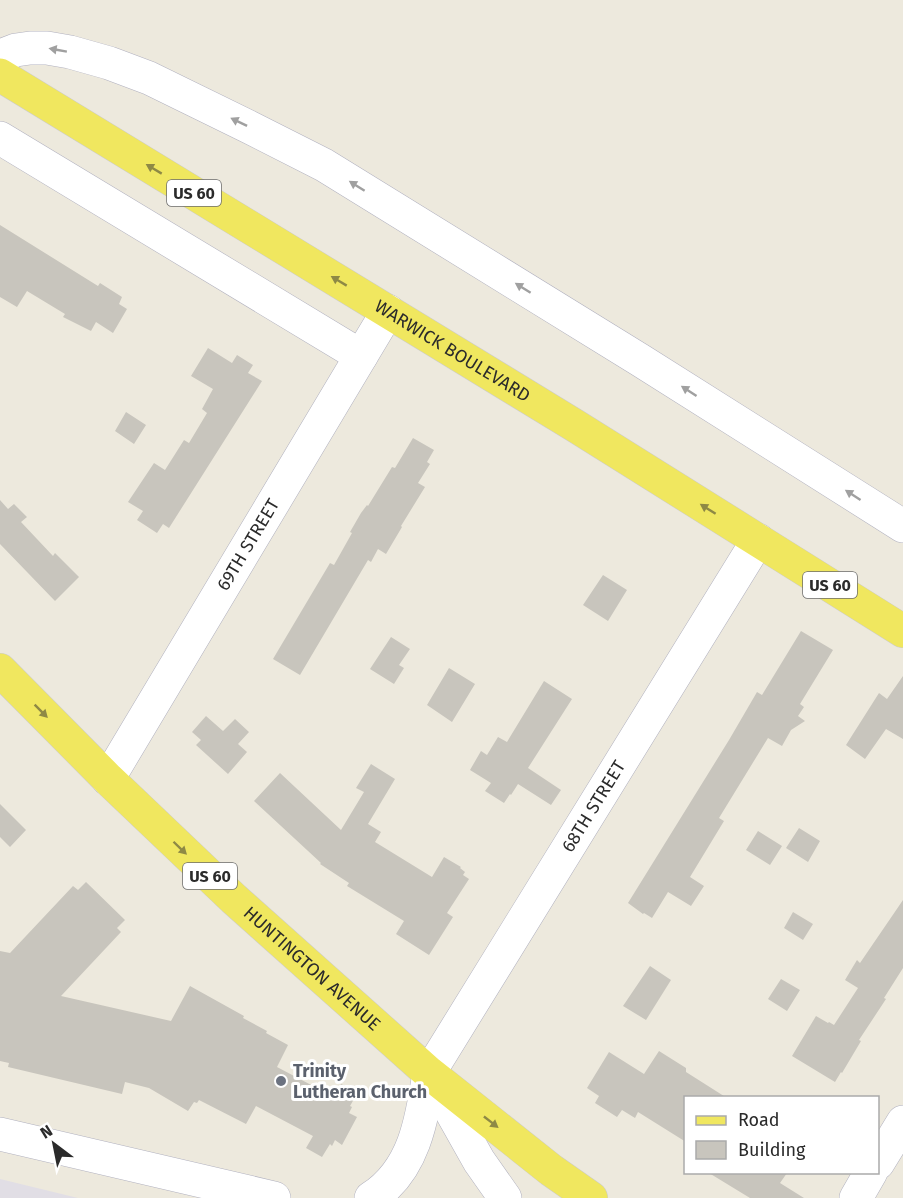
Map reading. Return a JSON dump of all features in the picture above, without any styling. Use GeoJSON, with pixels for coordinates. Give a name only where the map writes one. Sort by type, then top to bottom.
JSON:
{"type":"FeatureCollection","features":[{"type":"Feature","properties":{"kind":"main road","name":"WARWICK BOULEVARD"},"geometry":{"type":"LineString","coordinates":[[0,75],[388,311],[903,631]]}},
{"type":"Feature","properties":{"kind":"main road","name":"HUNTINGTON AVENUE"},"geometry":{"type":"LineString","coordinates":[[0,670],[108,779],[234,899],[429,1073],[543,1164],[591,1198]]}},
{"type":"Feature","properties":{"kind":"street"},"geometry":{"type":"LineString","coordinates":[[0,56],[23,49],[47,48],[109,63],[148,78],[324,165],[903,526]]}},
{"type":"Feature","properties":{"kind":"street"},"geometry":{"type":"LineString","coordinates":[[0,138],[361,356]]}},
{"type":"Feature","properties":{"kind":"street","name":"69TH STREET"},"geometry":{"type":"LineString","coordinates":[[108,779],[388,311]]}},
{"type":"Feature","properties":{"kind":"street","name":"68TH STREET"},"geometry":{"type":"LineString","coordinates":[[429,1073],[758,540]]}},
{"type":"Feature","properties":{"kind":"street"},"geometry":{"type":"LineString","coordinates":[[371,1198],[383,1191],[396,1178],[406,1160],[424,1108],[429,1073]]}},
{"type":"Feature","properties":{"kind":"street"},"geometry":{"type":"LineString","coordinates":[[429,1073],[479,1161],[505,1198]]}},
{"type":"Feature","properties":{"kind":"street"},"geometry":{"type":"LineString","coordinates":[[879,1161],[903,1122]]}},
{"type":"Feature","properties":{"kind":"street"},"geometry":{"type":"LineString","coordinates":[[0,1134],[274,1198]]}},
{"type":"Feature","properties":{"kind":"street"},"geometry":{"type":"LineString","coordinates":[[856,1198],[871,1174]]}},
{"type":"Feature","properties":{"kind":"shaded area"},"geometry":{"type":"Polygon","coordinates":[[[0,1179],[78,1198],[0,1198],[0,1179]]]}},
{"type":"Feature","properties":{"kind":"building"},"geometry":{"type":"Polygon","coordinates":[[[0,225],[98,286],[100,283],[122,297],[119,304],[127,309],[113,333],[96,322],[91,331],[63,317],[65,314],[27,291],[17,307],[0,297],[0,225]]]}},
{"type":"Feature","properties":{"kind":"building"},"geometry":{"type":"Polygon","coordinates":[[[208,348],[232,363],[237,355],[253,365],[248,373],[262,381],[169,528],[163,524],[157,533],[137,520],[143,511],[128,502],[154,463],[165,470],[184,440],[189,443],[207,413],[202,409],[213,389],[191,376],[208,348]]]}},
{"type":"Feature","properties":{"kind":"building"},"geometry":{"type":"Polygon","coordinates":[[[126,412],[146,425],[134,444],[115,431],[126,412]]]}},
{"type":"Feature","properties":{"kind":"building"},"geometry":{"type":"Polygon","coordinates":[[[413,438],[434,450],[427,462],[430,464],[418,483],[425,487],[386,554],[378,549],[371,562],[368,560],[300,675],[273,659],[330,563],[334,565],[361,513],[368,506],[392,467],[395,468],[413,438]]]}},
{"type":"Feature","properties":{"kind":"building"},"geometry":{"type":"Polygon","coordinates":[[[0,500],[8,509],[14,504],[27,517],[21,522],[53,556],[55,553],[79,577],[55,601],[0,544],[0,500]]]}},
{"type":"Feature","properties":{"kind":"building"},"geometry":{"type":"Polygon","coordinates":[[[603,575],[627,590],[608,621],[583,605],[603,575]]]}},
{"type":"Feature","properties":{"kind":"building"},"geometry":{"type":"Polygon","coordinates":[[[801,631],[833,650],[800,704],[804,707],[798,716],[805,721],[791,730],[782,746],[768,738],[719,818],[724,821],[690,877],[704,886],[691,906],[668,892],[652,918],[643,914],[628,903],[757,692],[762,695],[801,631]]]}},
{"type":"Feature","properties":{"kind":"building"},"geometry":{"type":"Polygon","coordinates":[[[391,637],[410,649],[399,665],[404,668],[394,684],[370,669],[391,637]]]}},
{"type":"Feature","properties":{"kind":"building"},"geometry":{"type":"Polygon","coordinates":[[[449,668],[475,684],[452,722],[427,705],[449,668]]]}},
{"type":"Feature","properties":{"kind":"building"},"geometry":{"type":"Polygon","coordinates":[[[903,676],[903,739],[886,729],[865,759],[846,745],[879,693],[887,699],[903,676]]]}},
{"type":"Feature","properties":{"kind":"building"},"geometry":{"type":"Polygon","coordinates":[[[544,681],[572,699],[528,768],[561,790],[551,805],[518,784],[504,803],[485,791],[491,783],[470,770],[481,751],[487,755],[498,737],[507,742],[544,681]]]}},
{"type":"Feature","properties":{"kind":"building"},"geometry":{"type":"Polygon","coordinates":[[[206,716],[223,731],[235,719],[249,732],[238,744],[247,752],[228,774],[196,745],[201,740],[192,732],[206,716]]]}},
{"type":"Feature","properties":{"kind":"building"},"geometry":{"type":"Polygon","coordinates":[[[371,764],[395,779],[368,824],[381,832],[375,842],[432,877],[444,857],[461,867],[465,872],[463,875],[469,879],[447,913],[453,917],[429,955],[396,934],[404,921],[347,886],[349,883],[320,864],[254,801],[280,773],[341,830],[364,792],[356,788],[371,764]]]}},
{"type":"Feature","properties":{"kind":"building"},"geometry":{"type":"Polygon","coordinates":[[[0,804],[26,830],[10,847],[0,837],[0,804]]]}},
{"type":"Feature","properties":{"kind":"building"},"geometry":{"type":"Polygon","coordinates":[[[799,828],[820,841],[808,862],[786,848],[799,828]]]}},
{"type":"Feature","properties":{"kind":"building"},"geometry":{"type":"Polygon","coordinates":[[[758,831],[782,846],[770,865],[746,850],[758,831]]]}},
{"type":"Feature","properties":{"kind":"building"},"geometry":{"type":"Polygon","coordinates":[[[86,882],[125,920],[117,928],[121,932],[61,996],[171,1021],[190,986],[244,1016],[243,1018],[288,1045],[277,1067],[334,1097],[341,1084],[358,1092],[350,1106],[352,1107],[349,1113],[357,1117],[342,1145],[335,1140],[322,1157],[306,1148],[313,1136],[256,1106],[246,1124],[199,1100],[197,1103],[194,1102],[188,1111],[149,1088],[125,1082],[122,1094],[8,1067],[9,1063],[0,1061],[0,951],[10,953],[73,886],[78,890],[86,882]]]}},
{"type":"Feature","properties":{"kind":"building"},"geometry":{"type":"Polygon","coordinates":[[[903,900],[903,968],[835,1082],[792,1056],[816,1016],[834,1025],[858,988],[845,980],[857,960],[860,963],[903,900]]]}},
{"type":"Feature","properties":{"kind":"building"},"geometry":{"type":"Polygon","coordinates":[[[793,912],[813,924],[803,940],[784,928],[793,912]]]}},
{"type":"Feature","properties":{"kind":"building"},"geometry":{"type":"Polygon","coordinates":[[[650,966],[671,980],[646,1020],[623,1006],[650,966]]]}},
{"type":"Feature","properties":{"kind":"building"},"geometry":{"type":"Polygon","coordinates":[[[781,979],[800,990],[787,1011],[768,999],[781,979]]]}},
{"type":"Feature","properties":{"kind":"building"},"geometry":{"type":"Polygon","coordinates":[[[659,1051],[686,1068],[686,1072],[724,1096],[684,1096],[684,1141],[638,1112],[635,1118],[622,1110],[617,1117],[595,1103],[599,1096],[587,1088],[609,1052],[644,1074],[659,1051]]]}},
{"type":"Feature","properties":{"kind":"building"},"geometry":{"type":"Polygon","coordinates":[[[711,1174],[786,1174],[780,1183],[804,1198],[750,1198],[711,1174]]]}},
{"type":"Feature","properties":{"kind":"place","name":"Trinity Lutheran Church"},"geometry":{"type":"Point","coordinates":[281,1081]}}]}
